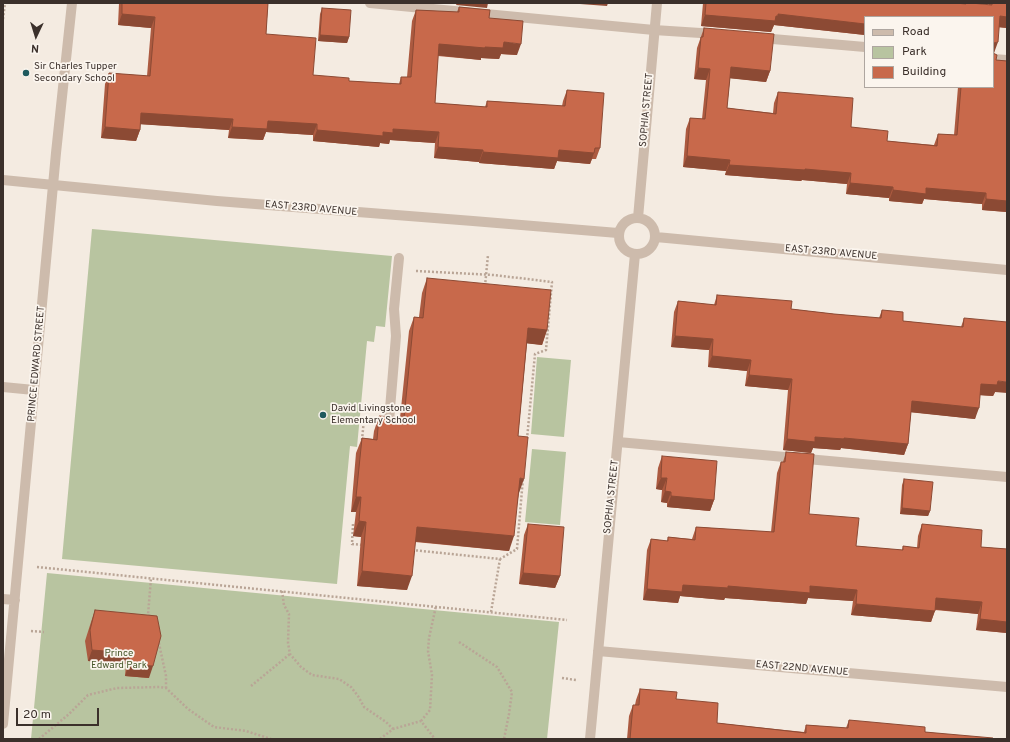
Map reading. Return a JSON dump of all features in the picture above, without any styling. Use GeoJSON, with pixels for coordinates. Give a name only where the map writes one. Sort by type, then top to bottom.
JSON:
{"type":"FeatureCollection","features":[{"type":"Feature","properties":{"kind":"street","name":"PRINCE EDWARD STREET"},"geometry":{"type":"LineString","coordinates":[[3,724],[72,3]]}},
{"type":"Feature","properties":{"kind":"street"},"geometry":{"type":"LineString","coordinates":[[370,3],[654,30],[687,31],[726,35]]}},
{"type":"Feature","properties":{"kind":"street","name":"SOPHIA STREET"},"geometry":{"type":"LineString","coordinates":[[638,218],[657,3]]}},
{"type":"Feature","properties":{"kind":"street"},"geometry":{"type":"LineString","coordinates":[[749,37],[864,47]]}},
{"type":"Feature","properties":{"kind":"street"},"geometry":{"type":"LineString","coordinates":[[994,59],[1007,60]]}},
{"type":"Feature","properties":{"kind":"street","name":"EAST 23RD AVENUE"},"geometry":{"type":"LineString","coordinates":[[3,180],[217,201],[481,221],[618,234]]}},
{"type":"Feature","properties":{"kind":"street"},"geometry":{"type":"LineString","coordinates":[[633,218],[638,218],[649,222],[655,231],[656,237],[651,248],[641,254],[629,253],[624,250],[618,240],[618,234],[623,223],[633,218]]}},
{"type":"Feature","properties":{"kind":"street","name":"EAST 23RD AVENUE"},"geometry":{"type":"LineString","coordinates":[[656,237],[1007,270]]}},
{"type":"Feature","properties":{"kind":"street","name":"SOPHIA STREET"},"geometry":{"type":"LineString","coordinates":[[590,739],[635,254]]}},
{"type":"Feature","properties":{"kind":"street"},"geometry":{"type":"LineString","coordinates":[[389,421],[396,336],[394,309],[399,258]]}},
{"type":"Feature","properties":{"kind":"street"},"geometry":{"type":"LineString","coordinates":[[3,387],[34,390]]}},
{"type":"Feature","properties":{"kind":"street"},"geometry":{"type":"LineString","coordinates":[[618,442],[1007,477]]}},
{"type":"Feature","properties":{"kind":"street"},"geometry":{"type":"LineString","coordinates":[[3,599],[14,600]]}},
{"type":"Feature","properties":{"kind":"street","name":"EAST 22ND AVENUE"},"geometry":{"type":"LineString","coordinates":[[598,651],[1007,687]]}},
{"type":"Feature","properties":{"kind":"path"},"geometry":{"type":"LineString","coordinates":[[3,19],[5,3]]}},
{"type":"Feature","properties":{"kind":"path"},"geometry":{"type":"LineString","coordinates":[[485,292],[488,255]]}},
{"type":"Feature","properties":{"kind":"path"},"geometry":{"type":"LineString","coordinates":[[410,270],[486,275],[552,282],[546,350],[535,354],[527,440]]}},
{"type":"Feature","properties":{"kind":"path"},"geometry":{"type":"LineString","coordinates":[[362,443],[363,431]]}},
{"type":"Feature","properties":{"kind":"path"},"geometry":{"type":"LineString","coordinates":[[410,550],[500,559],[517,549],[524,471]]}},
{"type":"Feature","properties":{"kind":"path"},"geometry":{"type":"LineString","coordinates":[[353,524],[352,544],[366,546]]}},
{"type":"Feature","properties":{"kind":"path"},"geometry":{"type":"LineString","coordinates":[[491,612],[500,559]]}},
{"type":"Feature","properties":{"kind":"path"},"geometry":{"type":"LineString","coordinates":[[36,567],[567,620]]}},
{"type":"Feature","properties":{"kind":"path"},"geometry":{"type":"LineString","coordinates":[[151,578],[148,615],[152,618]]}},
{"type":"Feature","properties":{"kind":"path"},"geometry":{"type":"LineString","coordinates":[[282,591],[284,605],[289,614],[288,644],[290,654],[312,675],[339,679],[351,687],[364,707],[386,722],[393,729]]}},
{"type":"Feature","properties":{"kind":"path"},"geometry":{"type":"LineString","coordinates":[[380,739],[393,729],[421,721],[430,710],[432,675],[428,650],[436,606]]}},
{"type":"Feature","properties":{"kind":"path"},"geometry":{"type":"LineString","coordinates":[[30,631],[44,632]]}},
{"type":"Feature","properties":{"kind":"path"},"geometry":{"type":"LineString","coordinates":[[158,637],[166,676],[166,688]]}},
{"type":"Feature","properties":{"kind":"path"},"geometry":{"type":"LineString","coordinates":[[459,642],[497,667],[512,692],[510,714],[504,739]]}},
{"type":"Feature","properties":{"kind":"path"},"geometry":{"type":"LineString","coordinates":[[251,686],[290,654]]}},
{"type":"Feature","properties":{"kind":"path"},"geometry":{"type":"LineString","coordinates":[[562,678],[577,680]]}},
{"type":"Feature","properties":{"kind":"path"},"geometry":{"type":"LineString","coordinates":[[39,739],[69,714],[88,695],[118,688],[166,688],[188,709],[214,727],[246,731],[271,739]]}},
{"type":"Feature","properties":{"kind":"path"},"geometry":{"type":"LineString","coordinates":[[421,721],[435,739]]}},
{"type":"Feature","properties":{"kind":"green space"},"geometry":{"type":"Polygon","coordinates":[[[92,229],[392,256],[385,327],[376,326],[374,342],[367,341],[357,447],[350,446],[337,584],[62,559],[92,229]]]}},
{"type":"Feature","properties":{"kind":"green space"},"geometry":{"type":"Polygon","coordinates":[[[537,357],[571,360],[564,437],[531,434],[537,357]]]}},
{"type":"Feature","properties":{"kind":"green space"},"geometry":{"type":"Polygon","coordinates":[[[532,449],[566,452],[560,525],[525,522],[532,449]]]}},
{"type":"Feature","properties":{"kind":"green space","name":"Prince Edward Park"},"geometry":{"type":"Polygon","coordinates":[[[47,573],[559,622],[547,739],[31,739],[47,573]]]}},
{"type":"Feature","properties":{"kind":"building"},"geometry":{"type":"Polygon","coordinates":[[[122,3],[268,3],[266,34],[316,38],[313,75],[349,78],[349,81],[401,84],[401,77],[411,77],[416,10],[459,12],[459,7],[490,10],[489,18],[523,21],[521,44],[504,42],[503,48],[485,48],[439,44],[435,103],[487,107],[487,101],[565,106],[567,90],[604,93],[600,148],[595,148],[594,153],[559,150],[558,158],[438,147],[439,132],[393,129],[393,133],[383,132],[383,136],[317,130],[317,124],[268,121],[267,129],[232,127],[233,119],[141,113],[140,130],[105,127],[109,73],[150,76],[155,17],[122,14],[122,3]]]}},
{"type":"Feature","properties":{"kind":"building"},"geometry":{"type":"Polygon","coordinates":[[[706,3],[971,3],[992,5],[992,3],[1007,3],[1007,17],[1000,16],[998,42],[994,43],[994,16],[864,16],[864,24],[778,14],[775,21],[705,15],[706,3]]]}},
{"type":"Feature","properties":{"kind":"building"},"geometry":{"type":"Polygon","coordinates":[[[322,8],[351,10],[349,37],[320,35],[322,8]]]}},
{"type":"Feature","properties":{"kind":"building"},"geometry":{"type":"Polygon","coordinates":[[[704,28],[774,34],[770,71],[731,67],[727,108],[776,114],[778,92],[853,98],[851,127],[888,131],[887,141],[937,146],[938,134],[957,135],[961,88],[994,88],[994,54],[997,55],[996,60],[1007,61],[1007,201],[986,199],[986,193],[926,188],[926,194],[893,190],[893,187],[850,183],[851,173],[729,165],[730,160],[687,156],[690,118],[705,119],[710,69],[698,68],[701,37],[703,37],[704,28]]]}},
{"type":"Feature","properties":{"kind":"building"},"geometry":{"type":"Polygon","coordinates":[[[427,278],[551,290],[547,330],[528,328],[518,436],[528,437],[524,479],[520,478],[514,536],[417,527],[412,576],[362,571],[366,522],[359,521],[361,497],[356,497],[362,438],[377,440],[379,416],[404,418],[414,317],[423,318],[427,278]]]}},
{"type":"Feature","properties":{"kind":"building"},"geometry":{"type":"Polygon","coordinates":[[[717,295],[792,301],[791,309],[834,314],[881,318],[882,310],[903,312],[903,321],[963,327],[964,318],[1007,322],[1007,382],[998,381],[997,385],[981,384],[979,408],[912,401],[908,444],[844,438],[815,437],[815,442],[787,439],[792,379],[749,375],[751,360],[712,356],[713,339],[675,336],[678,301],[716,305],[717,295]]]}},
{"type":"Feature","properties":{"kind":"building"},"geometry":{"type":"Polygon","coordinates":[[[786,452],[814,454],[809,514],[859,518],[856,546],[903,550],[903,546],[919,548],[922,524],[982,530],[981,547],[1007,549],[1007,622],[980,619],[982,602],[936,598],[935,611],[856,604],[857,590],[810,586],[810,593],[728,586],[728,588],[683,585],[682,592],[647,589],[651,539],[668,541],[668,537],[695,540],[696,527],[774,532],[781,462],[785,462],[786,452]]]}},
{"type":"Feature","properties":{"kind":"building"},"geometry":{"type":"Polygon","coordinates":[[[662,456],[717,461],[714,500],[671,496],[671,492],[665,491],[667,478],[661,478],[662,456]]]}},
{"type":"Feature","properties":{"kind":"building"},"geometry":{"type":"Polygon","coordinates":[[[904,479],[933,482],[930,511],[902,508],[904,479]]]}},
{"type":"Feature","properties":{"kind":"building"},"geometry":{"type":"Polygon","coordinates":[[[528,524],[564,527],[560,576],[523,573],[528,524]]]}},
{"type":"Feature","properties":{"kind":"building"},"geometry":{"type":"Polygon","coordinates":[[[95,610],[157,616],[161,636],[153,666],[129,664],[130,653],[92,650],[90,630],[95,610]]]}},
{"type":"Feature","properties":{"kind":"building"},"geometry":{"type":"Polygon","coordinates":[[[640,689],[677,692],[676,699],[718,703],[717,723],[806,733],[806,725],[848,728],[849,720],[925,727],[925,732],[993,739],[630,739],[633,705],[639,705],[640,689]]]}},
{"type":"Feature","properties":{"kind":"place","name":"Sir Charles Tupper Secondary School"},"geometry":{"type":"Point","coordinates":[26,73]}},
{"type":"Feature","properties":{"kind":"place","name":"David Livingstone Elementary School"},"geometry":{"type":"Point","coordinates":[323,415]}}]}
